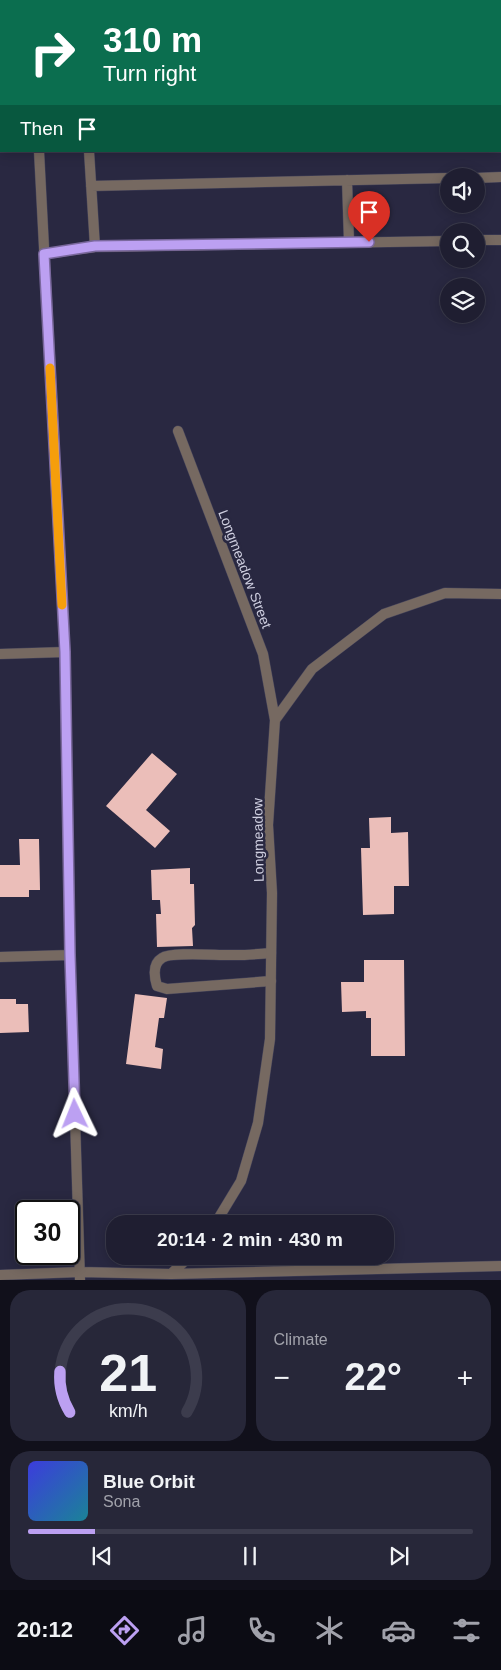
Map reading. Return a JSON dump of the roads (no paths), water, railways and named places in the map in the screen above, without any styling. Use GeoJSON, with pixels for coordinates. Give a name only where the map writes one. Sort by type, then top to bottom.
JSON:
{"type":"FeatureCollection","features":[{"type":"Feature","properties":{"kind":"street"},"geometry":{"type":"LineString","coordinates":[[39,152],[65,652],[70,955],[80,1276]]}},
{"type":"Feature","properties":{"kind":"street"},"geometry":{"type":"LineString","coordinates":[[89,152],[95,246]]}},
{"type":"Feature","properties":{"kind":"street"},"geometry":{"type":"LineString","coordinates":[[485,178],[501,177]]}},
{"type":"Feature","properties":{"kind":"street"},"geometry":{"type":"LineString","coordinates":[[91,186],[440,178]]}},
{"type":"Feature","properties":{"kind":"street"},"geometry":{"type":"LineString","coordinates":[[348,180],[349,242]]}},
{"type":"Feature","properties":{"kind":"street"},"geometry":{"type":"LineString","coordinates":[[44,254],[95,246],[440,240]]}},
{"type":"Feature","properties":{"kind":"street"},"geometry":{"type":"LineString","coordinates":[[485,240],[501,240]]}},
{"type":"Feature","properties":{"kind":"street","name":"Longmeadow Street"},"geometry":{"type":"LineString","coordinates":[[178,431],[263,654],[275,720]]}},
{"type":"Feature","properties":{"kind":"street"},"geometry":{"type":"LineString","coordinates":[[275,720],[312,669],[384,614],[446,593],[501,594]]}},
{"type":"Feature","properties":{"kind":"street"},"geometry":{"type":"LineString","coordinates":[[0,654],[65,652]]}},
{"type":"Feature","properties":{"kind":"street","name":"Longmeadow"},"geometry":{"type":"LineString","coordinates":[[220,1215],[241,1181],[258,1122],[270,1039],[272,893],[268,825],[275,720]]}},
{"type":"Feature","properties":{"kind":"street"},"geometry":{"type":"LineString","coordinates":[[271,953],[235,956],[181,955],[163,957],[155,964],[154,976],[157,986],[167,989],[271,981]]}},
{"type":"Feature","properties":{"kind":"street"},"geometry":{"type":"LineString","coordinates":[[0,957],[70,955]]}},
{"type":"Feature","properties":{"kind":"street"},"geometry":{"type":"LineString","coordinates":[[171,1274],[180,1265]]}},
{"type":"Feature","properties":{"kind":"street"},"geometry":{"type":"LineString","coordinates":[[0,1275],[80,1276],[501,1266]]}}]}
